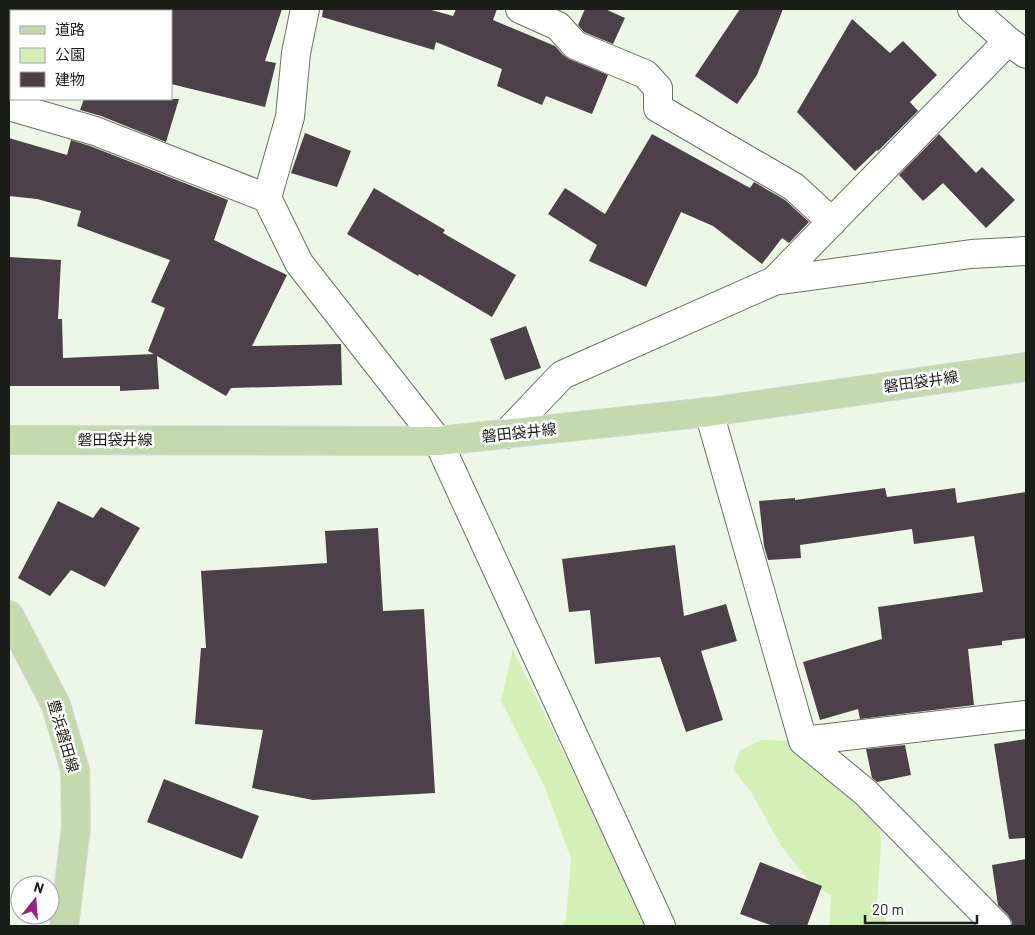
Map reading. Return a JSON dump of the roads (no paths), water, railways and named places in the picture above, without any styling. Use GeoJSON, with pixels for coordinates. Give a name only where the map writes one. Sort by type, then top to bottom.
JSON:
{"type":"FeatureCollection","features":[{"type":"Feature","properties":{"kind":"main road","name":"磐田袋井線"},"geometry":{"type":"LineString","coordinates":[[9,440],[438,441],[709,412],[1026,368]]}},
{"type":"Feature","properties":{"kind":"main road","name":"豊浜磐田線"},"geometry":{"type":"LineString","coordinates":[[9,615],[56,705],[75,770],[76,827],[64,926]]}},
{"type":"Feature","properties":{"kind":"street"},"geometry":{"type":"LineString","coordinates":[[305,9],[296,53],[290,117],[267,198],[299,263],[438,441],[661,926]]}},
{"type":"Feature","properties":{"kind":"street"},"geometry":{"type":"LineString","coordinates":[[520,9],[558,26],[575,45],[645,74],[658,88],[658,108],[794,187],[832,222]]}},
{"type":"Feature","properties":{"kind":"street"},"geometry":{"type":"LineString","coordinates":[[774,281],[832,222],[1017,48],[972,9]]}},
{"type":"Feature","properties":{"kind":"street"},"geometry":{"type":"LineString","coordinates":[[9,106],[95,131],[267,198]]}},
{"type":"Feature","properties":{"kind":"street"},"geometry":{"type":"LineString","coordinates":[[506,434],[562,375],[774,281],[971,254],[1026,251]]}},
{"type":"Feature","properties":{"kind":"street"},"geometry":{"type":"LineString","coordinates":[[709,412],[802,741],[865,792],[997,926]]}},
{"type":"Feature","properties":{"kind":"street"},"geometry":{"type":"LineString","coordinates":[[802,741],[1026,715]]}}]}
